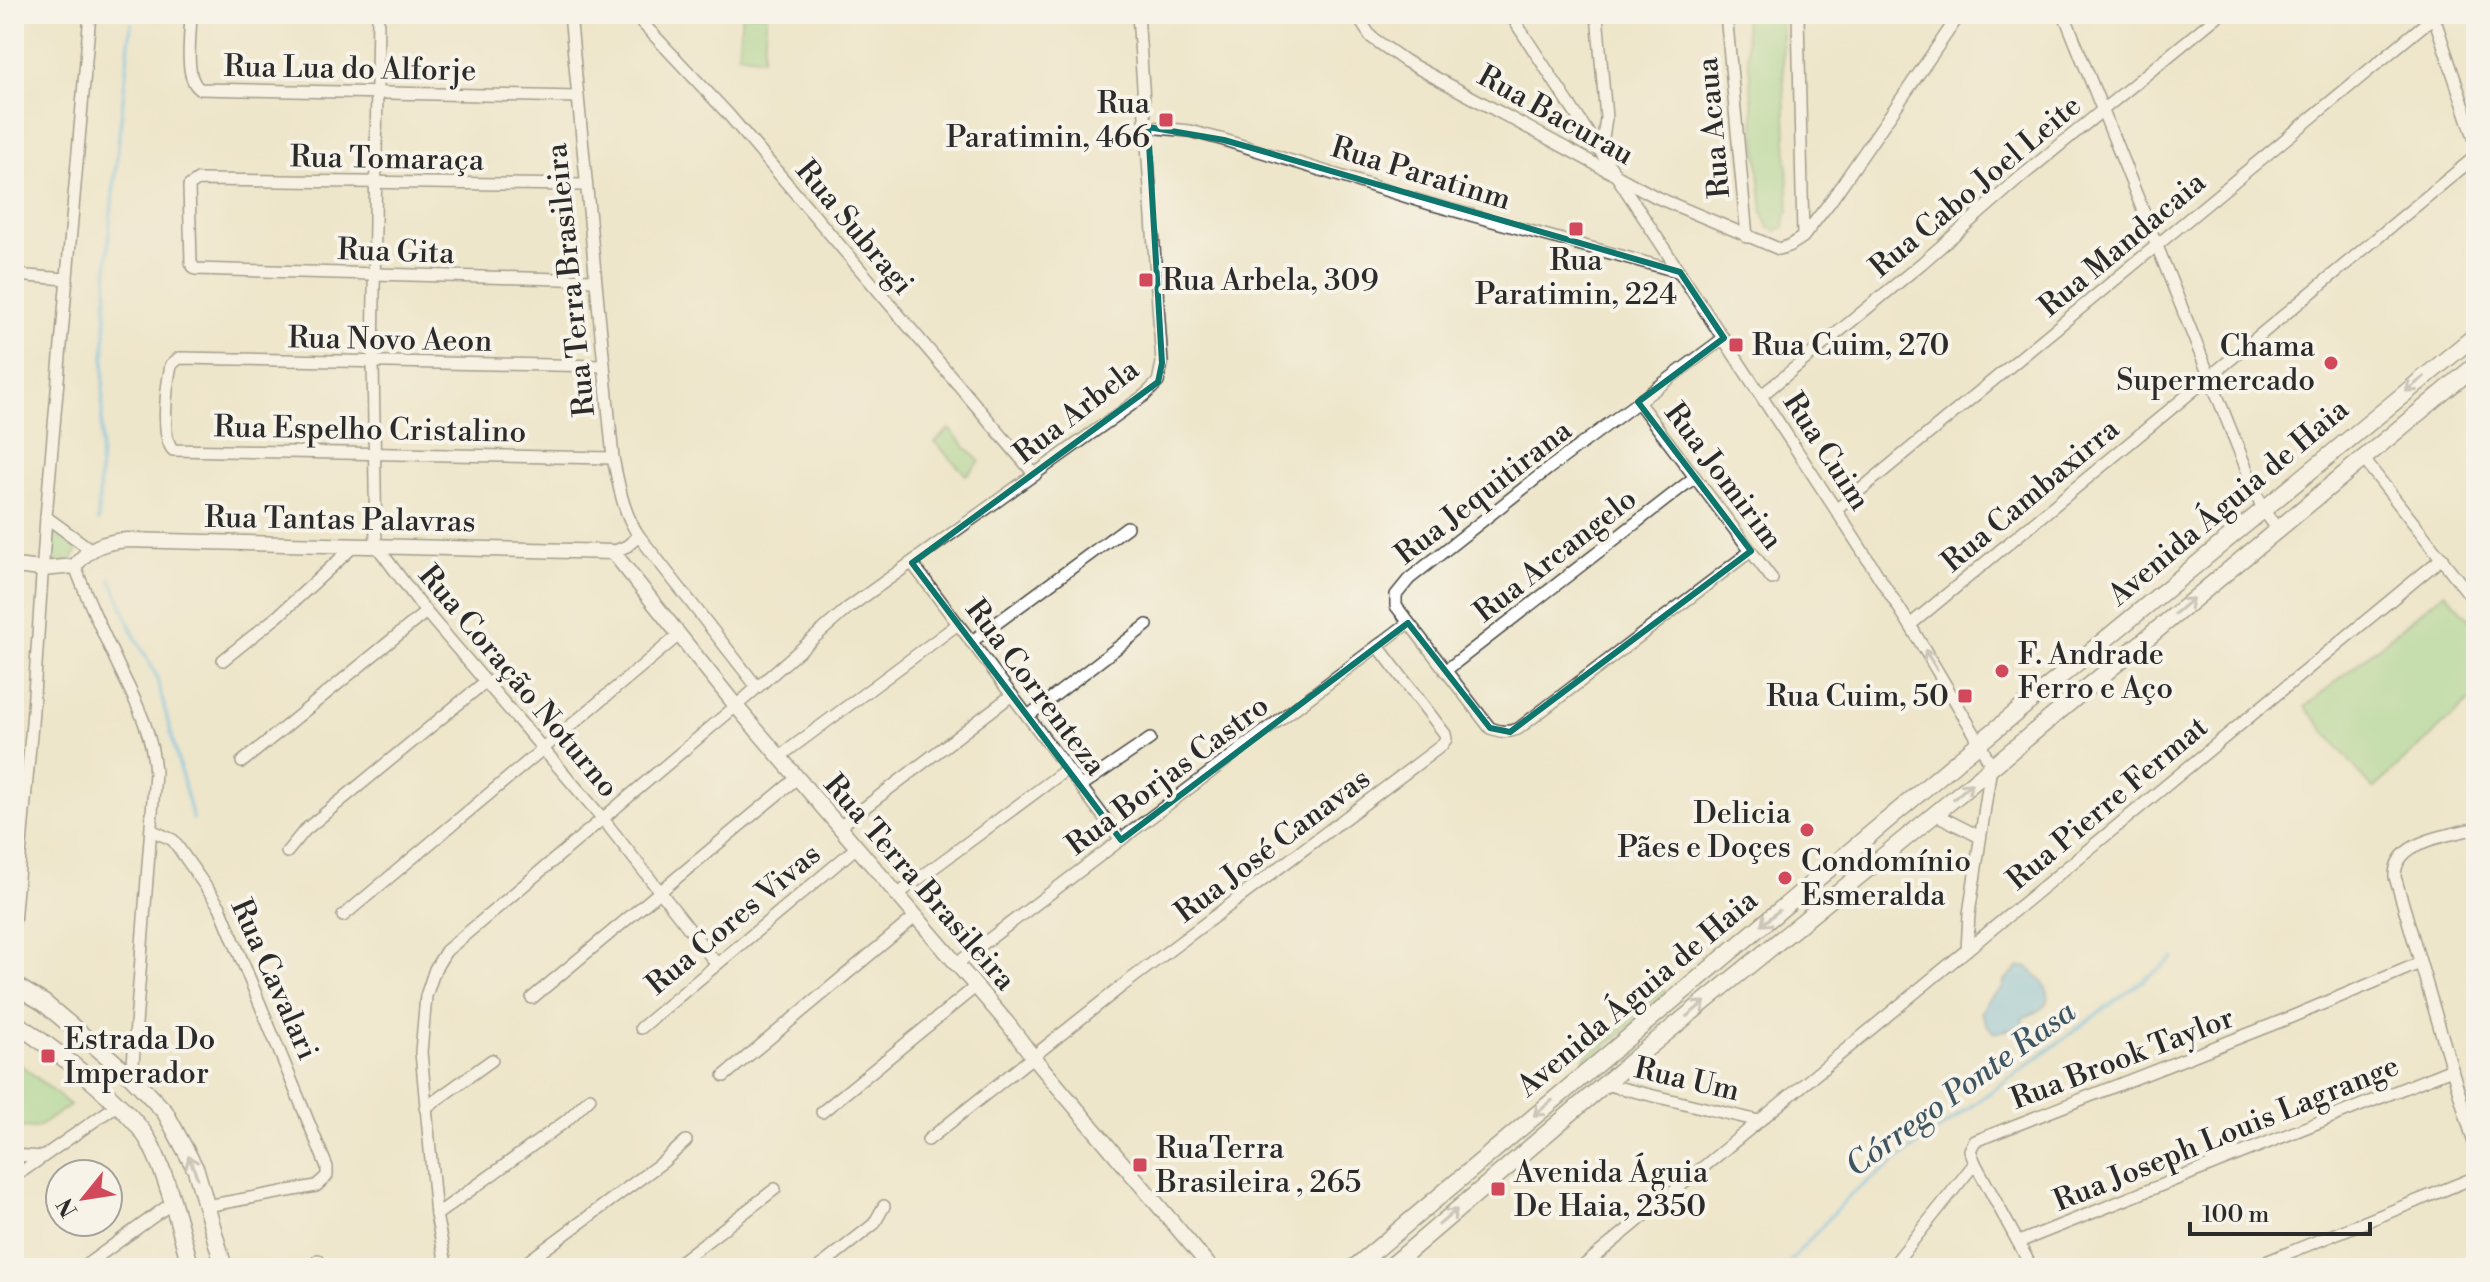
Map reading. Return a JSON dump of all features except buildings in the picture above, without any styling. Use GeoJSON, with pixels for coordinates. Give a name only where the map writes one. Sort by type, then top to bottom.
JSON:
{"type":"FeatureCollection","features":[{"type":"Feature","properties":{"kind":"main road","name":"Avenida Águia de Haia"},"geometry":{"type":"LineString","coordinates":[[1354,1268],[1636,1029],[2476,335]]}},
{"type":"Feature","properties":{"kind":"main road","name":"Avenida Águia de Haia"},"geometry":{"type":"LineString","coordinates":[[1389,1268],[1641,1053],[1935,814],[2362,457],[2473,375]]}},
{"type":"Feature","properties":{"kind":"main road"},"geometry":{"type":"LineString","coordinates":[[14,985],[44,1003],[132,1077],[165,1112],[196,1170],[224,1268]]}},
{"type":"Feature","properties":{"kind":"main road"},"geometry":{"type":"LineString","coordinates":[[14,1022],[38,1038],[143,1131],[172,1203],[191,1268]]}},
{"type":"Feature","properties":{"kind":"main road"},"geometry":{"type":"LineString","coordinates":[[1636,1029],[1630,1046],[1641,1053]]}},
{"type":"Feature","properties":{"kind":"street"},"geometry":{"type":"LineString","coordinates":[[14,922],[90,14]]}},
{"type":"Feature","properties":{"kind":"street","name":"Rua Lua do Alforje"},"geometry":{"type":"LineString","coordinates":[[191,14],[190,76],[195,87],[200,89],[578,97]]}},
{"type":"Feature","properties":{"kind":"street"},"geometry":{"type":"LineString","coordinates":[[376,545],[373,363],[378,14]]}},
{"type":"Feature","properties":{"kind":"street","name":"Rua Terra Brasileira"},"geometry":{"type":"LineString","coordinates":[[570,14],[613,458],[625,511],[639,536],[757,687]]}},
{"type":"Feature","properties":{"kind":"street","name":"Rua Subragi"},"geometry":{"type":"LineString","coordinates":[[634,14],[728,114],[1035,475]]}},
{"type":"Feature","properties":{"kind":"street","name":"Rua Arbela"},"geometry":{"type":"LineString","coordinates":[[447,1268],[436,1215],[421,1052],[426,996],[435,969],[446,951],[848,608],[1145,395],[1158,382],[1162,363],[1138,14]]}},
{"type":"Feature","properties":{"kind":"street","name":"Rua Bacurau"},"geometry":{"type":"LineString","coordinates":[[1356,14],[1371,37],[1405,61],[1656,197],[1779,249],[1803,237]]}},
{"type":"Feature","properties":{"kind":"street","name":"Rua Cuim"},"geometry":{"type":"LineString","coordinates":[[1510,14],[1910,625],[1991,767]]}},
{"type":"Feature","properties":{"kind":"street"},"geometry":{"type":"LineString","coordinates":[[1597,14],[1606,118],[1601,151]]}},
{"type":"Feature","properties":{"kind":"street","name":"Rua Acaua"},"geometry":{"type":"LineString","coordinates":[[1726,14],[1747,237]]}},
{"type":"Feature","properties":{"kind":"street"},"geometry":{"type":"LineString","coordinates":[[1798,14],[1803,237]]}},
{"type":"Feature","properties":{"kind":"street"},"geometry":{"type":"LineString","coordinates":[[1803,237],[1850,175],[1960,14]]}},
{"type":"Feature","properties":{"kind":"street"},"geometry":{"type":"LineString","coordinates":[[2064,14],[2263,510],[2277,528]]}},
{"type":"Feature","properties":{"kind":"street","name":"Rua Cabo Joel Leite"},"geometry":{"type":"LineString","coordinates":[[1762,395],[2220,14]]}},
{"type":"Feature","properties":{"kind":"street"},"geometry":{"type":"LineString","coordinates":[[2435,15],[2476,143]]}},
{"type":"Feature","properties":{"kind":"street","name":"Rua Mandacaia"},"geometry":{"type":"LineString","coordinates":[[1836,510],[2435,15]]}},
{"type":"Feature","properties":{"kind":"street","name":"Rua Paratinm"},"geometry":{"type":"LineString","coordinates":[[1148,127],[1190,131],[1224,140],[1430,204],[1680,272]]}},
{"type":"Feature","properties":{"kind":"street","name":"Rua Cambaxirra"},"geometry":{"type":"LineString","coordinates":[[1910,625],[2476,156]]}},
{"type":"Feature","properties":{"kind":"street","name":"Rua Tomaraça"},"geometry":{"type":"LineString","coordinates":[[195,269],[191,263],[189,186],[201,179],[586,185]]}},
{"type":"Feature","properties":{"kind":"street","name":"Rua Gita"},"geometry":{"type":"LineString","coordinates":[[195,269],[595,280]]}},
{"type":"Feature","properties":{"kind":"street"},"geometry":{"type":"LineString","coordinates":[[14,275],[67,279]]}},
{"type":"Feature","properties":{"kind":"street","name":"Rua Jequitirana"},"geometry":{"type":"LineString","coordinates":[[1724,338],[1409,579],[1395,600],[1408,623],[1490,728],[1510,732],[1518,729],[1751,551]]}},
{"type":"Feature","properties":{"kind":"street","name":"Rua Novo Aeon"},"geometry":{"type":"LineString","coordinates":[[173,450],[167,443],[167,386],[171,365],[176,359],[604,366]]}},
{"type":"Feature","properties":{"kind":"street","name":"Rua Jomirim"},"geometry":{"type":"LineString","coordinates":[[1638,402],[1772,579]]}},
{"type":"Feature","properties":{"kind":"street","name":"Rua Espelho Cristalino"},"geometry":{"type":"LineString","coordinates":[[173,450],[613,458]]}},
{"type":"Feature","properties":{"kind":"street"},"geometry":{"type":"LineString","coordinates":[[2362,457],[2476,603]]}},
{"type":"Feature","properties":{"kind":"street","name":"Rua Arcangelo"},"geometry":{"type":"LineString","coordinates":[[1445,671],[1695,477]]}},
{"type":"Feature","properties":{"kind":"street"},"geometry":{"type":"LineString","coordinates":[[14,566],[42,569],[75,566],[90,549],[46,517]]}},
{"type":"Feature","properties":{"kind":"street"},"geometry":{"type":"LineString","coordinates":[[971,642],[1127,527]]}},
{"type":"Feature","properties":{"kind":"street"},"geometry":{"type":"LineString","coordinates":[[613,552],[639,536]]}},
{"type":"Feature","properties":{"kind":"street","name":"Rua Tantas Palavras"},"geometry":{"type":"LineString","coordinates":[[90,549],[127,540],[613,552]]}},
{"type":"Feature","properties":{"kind":"street","name":"Rua Coração Noturno"},"geometry":{"type":"LineString","coordinates":[[376,545],[426,612],[603,819],[716,963]]}},
{"type":"Feature","properties":{"kind":"street"},"geometry":{"type":"LineString","coordinates":[[223,660],[278,616],[353,547]]}},
{"type":"Feature","properties":{"kind":"street","name":"Rua Terra Brasileira"},"geometry":{"type":"LineString","coordinates":[[613,552],[736,706],[974,988],[1009,1025],[1211,1268]]}},
{"type":"Feature","properties":{"kind":"street","name":"Rua Pierre Fermat"},"geometry":{"type":"LineString","coordinates":[[1581,1268],[2442,558]]}},
{"type":"Feature","properties":{"kind":"street","name":"Rua Correnteza"},"geometry":{"type":"LineString","coordinates":[[912,563],[1121,840]]}},
{"type":"Feature","properties":{"kind":"street"},"geometry":{"type":"LineString","coordinates":[[75,566],[150,735],[155,773],[132,1077]]}},
{"type":"Feature","properties":{"kind":"street"},"geometry":{"type":"LineString","coordinates":[[242,762],[426,612]]}},
{"type":"Feature","properties":{"kind":"street","name":"Rua Borjas Castro"},"geometry":{"type":"LineString","coordinates":[[955,965],[1408,623]]}},
{"type":"Feature","properties":{"kind":"street"},"geometry":{"type":"LineString","coordinates":[[779,757],[958,624]]}},
{"type":"Feature","properties":{"kind":"street"},"geometry":{"type":"LineString","coordinates":[[1028,716],[1147,625]]}},
{"type":"Feature","properties":{"kind":"street"},"geometry":{"type":"LineString","coordinates":[[343,916],[679,635]]}},
{"type":"Feature","properties":{"kind":"street","name":"Rua José Canavas"},"geometry":{"type":"LineString","coordinates":[[1033,1057],[1444,743],[1445,734],[1378,646]]}},
{"type":"Feature","properties":{"kind":"street"},"geometry":{"type":"LineString","coordinates":[[287,852],[305,830],[485,682]]}},
{"type":"Feature","properties":{"kind":"street"},"geometry":{"type":"LineString","coordinates":[[839,827],[1012,695]]}},
{"type":"Feature","properties":{"kind":"street"},"geometry":{"type":"LineString","coordinates":[[1081,786],[1150,739]]}},
{"type":"Feature","properties":{"kind":"street"},"geometry":{"type":"LineString","coordinates":[[1967,950],[1991,767]]}},
{"type":"Feature","properties":{"kind":"street"},"geometry":{"type":"LineString","coordinates":[[897,895],[1067,769]]}},
{"type":"Feature","properties":{"kind":"street"},"geometry":{"type":"LineString","coordinates":[[532,998],[797,778]]}},
{"type":"Feature","properties":{"kind":"street"},"geometry":{"type":"LineString","coordinates":[[1935,814],[1980,837]]}},
{"type":"Feature","properties":{"kind":"street"},"geometry":{"type":"LineString","coordinates":[[2476,828],[2412,847],[2401,854],[2395,865],[2395,877],[2476,1150]]}},
{"type":"Feature","properties":{"kind":"street","name":"Rua Cavalari"},"geometry":{"type":"LineString","coordinates":[[151,830],[173,840],[220,907],[327,1167],[327,1176],[316,1186],[206,1206]]}},
{"type":"Feature","properties":{"kind":"street","name":"Rua Cores Vivas"},"geometry":{"type":"LineString","coordinates":[[641,1028],[857,847]]}},
{"type":"Feature","properties":{"kind":"street"},"geometry":{"type":"LineString","coordinates":[[724,1076],[915,917]]}},
{"type":"Feature","properties":{"kind":"street","name":"Rua Brook Taylor"},"geometry":{"type":"LineString","coordinates":[[1975,1163],[1970,1150],[1975,1141],[2284,1020],[2420,963]]}},
{"type":"Feature","properties":{"kind":"street"},"geometry":{"type":"LineString","coordinates":[[822,1112],[974,988]]}},
{"type":"Feature","properties":{"kind":"street"},"geometry":{"type":"LineString","coordinates":[[928,1140],[1033,1057]]}},
{"type":"Feature","properties":{"kind":"street"},"geometry":{"type":"LineString","coordinates":[[425,1108],[492,1060]]}},
{"type":"Feature","properties":{"kind":"street","name":"Rua Joseph Louis Lagrange"},"geometry":{"type":"LineString","coordinates":[[2019,1242],[2452,1069]]}},
{"type":"Feature","properties":{"kind":"street","name":"Rua Um"},"geometry":{"type":"LineString","coordinates":[[1604,1084],[1759,1121]]}},
{"type":"Feature","properties":{"kind":"street"},"geometry":{"type":"LineString","coordinates":[[436,1215],[566,1121],[590,1098]]}},
{"type":"Feature","properties":{"kind":"street"},"geometry":{"type":"LineString","coordinates":[[14,1177],[117,1105]]}},
{"type":"Feature","properties":{"kind":"street"},"geometry":{"type":"LineString","coordinates":[[519,1268],[664,1161],[686,1141]]}},
{"type":"Feature","properties":{"kind":"street"},"geometry":{"type":"LineString","coordinates":[[14,1155],[42,1157]]}},
{"type":"Feature","properties":{"kind":"street"},"geometry":{"type":"LineString","coordinates":[[1891,1268],[1975,1163],[2032,1268]]}},
{"type":"Feature","properties":{"kind":"street"},"geometry":{"type":"LineString","coordinates":[[2251,1268],[2476,1177]]}},
{"type":"Feature","properties":{"kind":"street"},"geometry":{"type":"LineString","coordinates":[[672,1268],[775,1189]]}},
{"type":"Feature","properties":{"kind":"street"},"geometry":{"type":"LineString","coordinates":[[82,1268],[172,1203]]}},
{"type":"Feature","properties":{"kind":"street"},"geometry":{"type":"LineString","coordinates":[[818,1268],[866,1230],[884,1206]]}},
{"type":"Feature","properties":{"kind":"street"},"geometry":{"type":"LineString","coordinates":[[942,1268],[950,1265],[957,1268]]}},
{"type":"Feature","properties":{"kind":"highlighted area"},"geometry":{"type":"Polygon","coordinates":[[[1148,127],[1224,140],[1680,272],[1724,338],[1638,402],[1751,551],[1510,732],[1490,728],[1408,623],[1121,840],[912,563],[1158,382],[1162,363],[1148,127]]]}},
{"type":"Feature","properties":{"kind":"green space"},"geometry":{"type":"Polygon","coordinates":[[[742,14],[767,14],[763,58],[738,54],[742,14]]]}},
{"type":"Feature","properties":{"kind":"green space"},"geometry":{"type":"Polygon","coordinates":[[[1744,14],[1781,14],[1789,212],[1786,213],[1784,227],[1776,231],[1768,227],[1763,213],[1744,14]]]}},
{"type":"Feature","properties":{"kind":"green space"},"geometry":{"type":"Polygon","coordinates":[[[949,429],[980,462],[966,475],[935,442],[949,429]]]}},
{"type":"Feature","properties":{"kind":"green space"},"geometry":{"type":"Polygon","coordinates":[[[51,527],[78,546],[72,561],[48,561],[51,527]]]}},
{"type":"Feature","properties":{"kind":"green space"},"geometry":{"type":"Polygon","coordinates":[[[2445,592],[2476,626],[2476,695],[2373,789],[2305,707],[2445,592]]]}},
{"type":"Feature","properties":{"kind":"green space"},"geometry":{"type":"Polygon","coordinates":[[[1663,989],[1668,994],[1587,1062],[1584,1058],[1663,989]]]}},
{"type":"Feature","properties":{"kind":"green space"},"geometry":{"type":"Polygon","coordinates":[[[14,1059],[70,1105],[37,1128],[14,1127],[14,1059]]]}},
{"type":"Feature","properties":{"kind":"water"},"geometry":{"type":"Polygon","coordinates":[[[2019,967],[2028,967],[2043,983],[2049,997],[2047,1003],[2022,1018],[2024,1026],[1995,1033],[1981,1012],[1988,1000],[2003,988],[2004,981],[2019,967]]]}},
{"type":"Feature","properties":{"kind":"waterway"},"geometry":{"type":"LineString","coordinates":[[98,521],[109,232],[131,24]]}},
{"type":"Feature","properties":{"kind":"waterway"},"geometry":{"type":"LineString","coordinates":[[111,579],[134,635],[156,675],[193,819]]}},
{"type":"Feature","properties":{"kind":"waterway","name":"Córrego Ponte Rasa"},"geometry":{"type":"LineString","coordinates":[[1784,1268],[1851,1194],[2174,958]]}},
{"type":"Feature","properties":{"kind":"place","name":"Rua Paratimin, 466"},"geometry":{"type":"Point","coordinates":[1166,120]}},
{"type":"Feature","properties":{"kind":"place","name":"Rua Paratimin, 224"},"geometry":{"type":"Point","coordinates":[1576,229]}},
{"type":"Feature","properties":{"kind":"place","name":"Rua Arbela, 309"},"geometry":{"type":"Point","coordinates":[1146,280]}},
{"type":"Feature","properties":{"kind":"place","name":"Rua Cuim, 270"},"geometry":{"type":"Point","coordinates":[1736,345]}},
{"type":"Feature","properties":{"kind":"place","name":"Chama Supermercado"},"geometry":{"type":"Point","coordinates":[2331,363]}},
{"type":"Feature","properties":{"kind":"place","name":"F. Andrade Ferro e Aço"},"geometry":{"type":"Point","coordinates":[2002,671]}},
{"type":"Feature","properties":{"kind":"place","name":"Rua Cuim, 50"},"geometry":{"type":"Point","coordinates":[1965,696]}},
{"type":"Feature","properties":{"kind":"place","name":"Delicia Pães e Doçes"},"geometry":{"type":"Point","coordinates":[1807,830]}},
{"type":"Feature","properties":{"kind":"place","name":"Condomínio Esmeralda"},"geometry":{"type":"Point","coordinates":[1785,878]}},
{"type":"Feature","properties":{"kind":"place","name":"Estrada Do Imperador"},"geometry":{"type":"Point","coordinates":[48,1056]}},
{"type":"Feature","properties":{"kind":"place","name":"RuaTerra Brasileira , 265"},"geometry":{"type":"Point","coordinates":[1140,1165]}},
{"type":"Feature","properties":{"kind":"place","name":"Avenida Águia De Haia, 2350"},"geometry":{"type":"Point","coordinates":[1498,1189]}}]}
